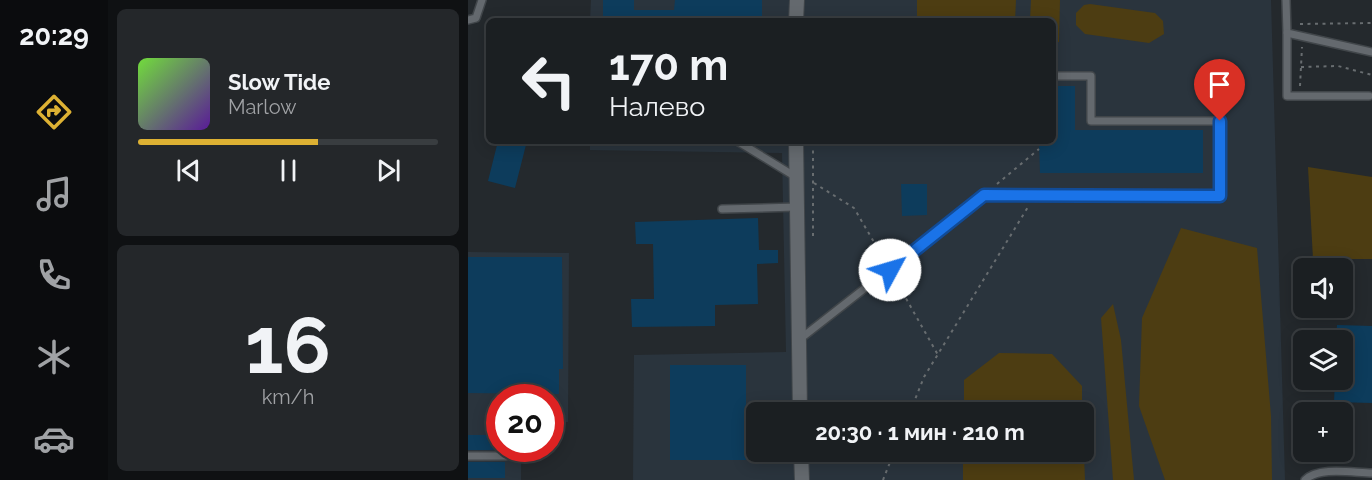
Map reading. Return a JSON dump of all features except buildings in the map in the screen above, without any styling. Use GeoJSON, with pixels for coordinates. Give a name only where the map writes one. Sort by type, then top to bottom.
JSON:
{"type":"FeatureCollection","features":[{"type":"Feature","properties":{"kind":"street"},"geometry":{"type":"LineString","coordinates":[[796,18],[797,0]]}},
{"type":"Feature","properties":{"kind":"street"},"geometry":{"type":"LineString","coordinates":[[796,144],[800,402]]}},
{"type":"Feature","properties":{"kind":"street"},"geometry":{"type":"LineString","coordinates":[[801,462],[801,480]]}},
{"type":"Feature","properties":{"kind":"lane"},"geometry":{"type":"LineString","coordinates":[[468,20],[476,18],[483,0]]}},
{"type":"Feature","properties":{"kind":"lane"},"geometry":{"type":"LineString","coordinates":[[1286,0],[1287,96],[1369,96]]}},
{"type":"Feature","properties":{"kind":"lane"},"geometry":{"type":"LineString","coordinates":[[1287,33],[1372,52]]}},
{"type":"Feature","properties":{"kind":"lane"},"geometry":{"type":"LineString","coordinates":[[798,340],[984,195],[1220,196],[1220,121],[1091,121],[1091,76],[1056,76]]}},
{"type":"Feature","properties":{"kind":"lane"},"geometry":{"type":"LineString","coordinates":[[742,144],[796,177]]}},
{"type":"Feature","properties":{"kind":"lane"},"geometry":{"type":"LineString","coordinates":[[722,209],[797,207]]}},
{"type":"Feature","properties":{"kind":"lane"},"geometry":{"type":"LineString","coordinates":[[468,456],[486,456]]}},
{"type":"Feature","properties":{"kind":"lane"},"geometry":{"type":"LineString","coordinates":[[1305,480],[1310,475],[1320,473],[1372,472]]}},
{"type":"Feature","properties":{"kind":"path"},"geometry":{"type":"LineString","coordinates":[[1300,96],[1302,23]]}},
{"type":"Feature","properties":{"kind":"path"},"geometry":{"type":"LineString","coordinates":[[1287,33],[1302,23],[1372,23]]}},
{"type":"Feature","properties":{"kind":"path"},"geometry":{"type":"LineString","coordinates":[[1301,67],[1338,66],[1372,75]]}},
{"type":"Feature","properties":{"kind":"path"},"geometry":{"type":"LineString","coordinates":[[984,195],[1040,149]]}},
{"type":"Feature","properties":{"kind":"path"},"geometry":{"type":"LineString","coordinates":[[796,177],[813,182],[854,208],[938,355]]}},
{"type":"Feature","properties":{"kind":"path"},"geometry":{"type":"LineString","coordinates":[[914,402],[924,377],[1035,196]]}},
{"type":"Feature","properties":{"kind":"path"},"geometry":{"type":"LineString","coordinates":[[882,480],[890,462]]}},
{"type":"Feature","properties":{"kind":"shaded area"},"geometry":{"type":"Polygon","coordinates":[[[591,0],[1271,0],[1285,480],[633,480],[634,355],[786,352],[782,153],[590,150],[590,144],[1056,144],[1056,18],[590,18],[591,0]]]}},
{"type":"Feature","properties":{"kind":"shaded area"},"geometry":{"type":"Polygon","coordinates":[[[917,0],[1016,0],[1015,18],[917,18],[917,0]]]}},
{"type":"Feature","properties":{"kind":"shaded area"},"geometry":{"type":"Polygon","coordinates":[[[1031,0],[1060,0],[1059,42],[1056,42],[1056,18],[1030,18],[1031,0]]]}},
{"type":"Feature","properties":{"kind":"shaded area"},"geometry":{"type":"Polygon","coordinates":[[[1084,5],[1155,13],[1163,21],[1164,34],[1149,43],[1085,34],[1076,25],[1076,13],[1084,5]]]}},
{"type":"Feature","properties":{"kind":"shaded area"},"geometry":{"type":"Polygon","coordinates":[[[1308,167],[1372,177],[1372,259],[1313,258],[1308,167]]]}},
{"type":"Feature","properties":{"kind":"shaded area"},"geometry":{"type":"Polygon","coordinates":[[[1181,228],[1257,248],[1271,416],[1272,480],[1165,480],[1139,406],[1142,318],[1181,228]]]}},
{"type":"Feature","properties":{"kind":"shaded area"},"geometry":{"type":"Polygon","coordinates":[[[468,252],[569,253],[568,422],[564,422],[564,384],[486,384],[486,462],[521,462],[521,480],[468,480],[468,252]]]}},
{"type":"Feature","properties":{"kind":"shaded area"},"geometry":{"type":"Polygon","coordinates":[[[1113,304],[1121,340],[1134,480],[1113,480],[1101,318],[1113,304]]]}},
{"type":"Feature","properties":{"kind":"shaded area"},"geometry":{"type":"Polygon","coordinates":[[[999,353],[1052,354],[1082,386],[1082,402],[964,402],[964,380],[999,353]]]}},
{"type":"Feature","properties":{"kind":"shaded area"},"geometry":{"type":"Polygon","coordinates":[[[963,462],[1084,462],[1085,480],[963,480],[963,462]]]}},
{"type":"Feature","properties":{"kind":"route"},"geometry":{"type":"LineString","coordinates":[[890,270],[984,195],[1220,196],[1220,121]]}}]}
